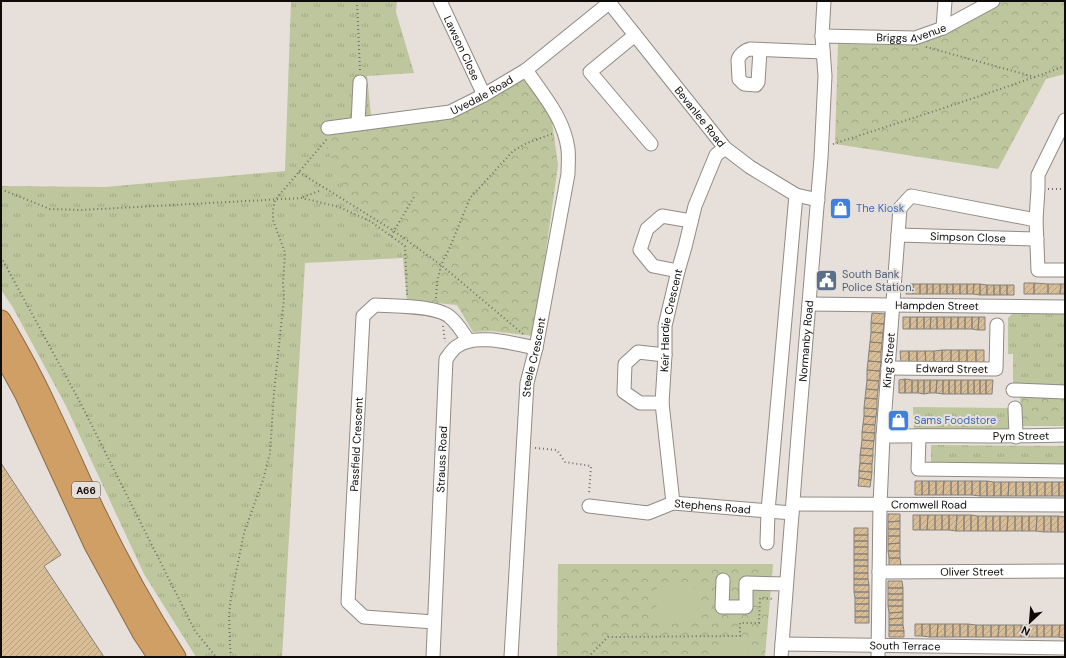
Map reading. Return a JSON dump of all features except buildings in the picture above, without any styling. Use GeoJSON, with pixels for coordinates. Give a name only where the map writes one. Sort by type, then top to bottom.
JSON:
{"type":"FeatureCollection","features":[{"type":"Feature","properties":{"kind":"highway","name":"A66"},"geometry":{"type":"LineString","coordinates":[[1,320],[19,350],[48,407],[95,510],[125,571],[176,657]]}},
{"type":"Feature","properties":{"kind":"highway","name":"A66"},"geometry":{"type":"LineString","coordinates":[[1,352],[25,395],[94,545],[142,633],[158,657]]}},
{"type":"Feature","properties":{"kind":"street","name":"Lawson Close"},"geometry":{"type":"LineString","coordinates":[[440,1],[484,95]]}},
{"type":"Feature","properties":{"kind":"street","name":"Normanby Road"},"geometry":{"type":"LineString","coordinates":[[782,651],[786,584],[822,147],[825,76],[822,36],[824,1]]}},
{"type":"Feature","properties":{"kind":"street"},"geometry":{"type":"LineString","coordinates":[[943,28],[945,1]]}},
{"type":"Feature","properties":{"kind":"street","name":"Briggs Avenue"},"geometry":{"type":"LineString","coordinates":[[822,36],[915,38],[943,28],[993,1]]}},
{"type":"Feature","properties":{"kind":"street","name":"Uvedale Road"},"geometry":{"type":"LineString","coordinates":[[333,127],[450,112],[484,95],[526,70],[609,2]]}},
{"type":"Feature","properties":{"kind":"street","name":"Bevanlee Road"},"geometry":{"type":"LineString","coordinates":[[609,2],[725,148],[750,167],[796,195],[818,200]]}},
{"type":"Feature","properties":{"kind":"street"},"geometry":{"type":"LineString","coordinates":[[635,35],[590,72],[651,144]]}},
{"type":"Feature","properties":{"kind":"street"},"geometry":{"type":"LineString","coordinates":[[760,50],[824,52]]}},
{"type":"Feature","properties":{"kind":"street","name":"Steele Crescent"},"geometry":{"type":"LineString","coordinates":[[511,657],[527,383],[536,348],[568,174],[568,150],[564,130],[558,115],[526,70]]}},
{"type":"Feature","properties":{"kind":"street"},"geometry":{"type":"LineString","coordinates":[[358,124],[360,82]]}},
{"type":"Feature","properties":{"kind":"street"},"geometry":{"type":"LineString","coordinates":[[1065,120],[1038,175],[1036,220],[1038,270],[1065,270]]}},
{"type":"Feature","properties":{"kind":"street","name":"Keir Hardie Crescent"},"geometry":{"type":"LineString","coordinates":[[673,503],[662,403],[665,326],[678,271],[686,247],[695,206],[716,155],[725,148]]}},
{"type":"Feature","properties":{"kind":"street"},"geometry":{"type":"LineString","coordinates":[[766,543],[796,195]]}},
{"type":"Feature","properties":{"kind":"street","name":"King Street"},"geometry":{"type":"LineString","coordinates":[[878,652],[880,505],[883,436],[900,208],[911,196],[1036,220]]}},
{"type":"Feature","properties":{"kind":"street"},"geometry":{"type":"LineString","coordinates":[[678,271],[653,266],[640,250],[646,228],[662,216],[691,221]]}},
{"type":"Feature","properties":{"kind":"street","name":"Simpson Close"},"geometry":{"type":"LineString","coordinates":[[898,235],[1037,239]]}},
{"type":"Feature","properties":{"kind":"street","name":"Hampden Street"},"geometry":{"type":"LineString","coordinates":[[809,304],[1065,308]]}},
{"type":"Feature","properties":{"kind":"street","name":"Passfield Crescent"},"geometry":{"type":"LineString","coordinates":[[434,622],[364,617],[348,602],[363,316],[375,305],[408,306],[434,309],[451,316],[468,340]]}},
{"type":"Feature","properties":{"kind":"street","name":"Edward Street"},"geometry":{"type":"LineString","coordinates":[[888,368],[996,369],[997,325]]}},
{"type":"Feature","properties":{"kind":"street"},"geometry":{"type":"LineString","coordinates":[[446,359],[456,347],[468,340],[484,339],[536,348]]}},
{"type":"Feature","properties":{"kind":"street"},"geometry":{"type":"LineString","coordinates":[[662,403],[640,403],[624,392],[625,364],[638,352],[665,355]]}},
{"type":"Feature","properties":{"kind":"street","name":"Strauss Road"},"geometry":{"type":"LineString","coordinates":[[432,657],[446,359]]}},
{"type":"Feature","properties":{"kind":"street"},"geometry":{"type":"LineString","coordinates":[[1013,390],[1065,392]]}},
{"type":"Feature","properties":{"kind":"street"},"geometry":{"type":"LineString","coordinates":[[1015,408],[1016,437]]}},
{"type":"Feature","properties":{"kind":"street","name":"Pym Street"},"geometry":{"type":"LineString","coordinates":[[919,436],[1016,437],[1065,435]]}},
{"type":"Feature","properties":{"kind":"street"},"geometry":{"type":"LineString","coordinates":[[883,436],[919,436],[918,469],[1065,471]]}},
{"type":"Feature","properties":{"kind":"street","name":"Stephens Road"},"geometry":{"type":"LineString","coordinates":[[589,506],[648,514],[673,503],[768,511],[792,509]]}},
{"type":"Feature","properties":{"kind":"street","name":"Cromwell Road"},"geometry":{"type":"LineString","coordinates":[[792,509],[880,505],[1065,505]]}},
{"type":"Feature","properties":{"kind":"street","name":"Oliver Street"},"geometry":{"type":"LineString","coordinates":[[879,572],[1065,571]]}},
{"type":"Feature","properties":{"kind":"street"},"geometry":{"type":"LineString","coordinates":[[723,580],[722,607],[746,607],[746,583],[786,584]]}},
{"type":"Feature","properties":{"kind":"street","name":"South Terrace"},"geometry":{"type":"LineString","coordinates":[[782,651],[878,652],[1064,648]]}},
{"type":"Feature","properties":{"kind":"path"},"geometry":{"type":"LineString","coordinates":[[357,1],[360,82]]}},
{"type":"Feature","properties":{"kind":"path"},"geometry":{"type":"LineString","coordinates":[[915,38],[918,45],[1036,77]]}},
{"type":"Feature","properties":{"kind":"path"},"geometry":{"type":"LineString","coordinates":[[822,147],[1036,77],[1065,66]]}},
{"type":"Feature","properties":{"kind":"path"},"geometry":{"type":"LineString","coordinates":[[232,657],[230,646],[229,615],[231,597],[244,533],[263,480],[270,453],[274,392],[284,298],[283,283],[285,253],[273,220],[273,210],[276,200],[333,127]]}},
{"type":"Feature","properties":{"kind":"path"},"geometry":{"type":"LineString","coordinates":[[446,359],[443,323],[434,309],[437,283],[441,265],[470,198],[513,151],[527,143],[564,130]]}},
{"type":"Feature","properties":{"kind":"path"},"geometry":{"type":"LineString","coordinates":[[299,172],[394,231],[441,265],[521,331],[536,348]]}},
{"type":"Feature","properties":{"kind":"path"},"geometry":{"type":"LineString","coordinates":[[1038,189],[1065,189]]}},
{"type":"Feature","properties":{"kind":"path"},"geometry":{"type":"LineString","coordinates":[[1,190],[50,209],[81,210],[242,200],[302,198],[319,191]]}},
{"type":"Feature","properties":{"kind":"path"},"geometry":{"type":"LineString","coordinates":[[391,236],[414,197]]}},
{"type":"Feature","properties":{"kind":"path"},"geometry":{"type":"LineString","coordinates":[[302,198],[339,207],[370,221],[404,246],[408,306]]}},
{"type":"Feature","properties":{"kind":"path"},"geometry":{"type":"LineString","coordinates":[[1,257],[80,404],[195,631],[216,657]]}},
{"type":"Feature","properties":{"kind":"path"},"geometry":{"type":"LineString","coordinates":[[524,446],[557,450],[565,462],[591,466],[589,506]]}},
{"type":"Feature","properties":{"kind":"path"},"geometry":{"type":"LineString","coordinates":[[588,657],[608,637],[740,636],[740,623],[759,623],[760,598],[785,600]]}},
{"type":"Feature","properties":{"kind":"green space"},"geometry":{"type":"Polygon","coordinates":[[[291,1],[397,1],[396,12],[414,73],[367,76],[372,124],[323,136],[353,211],[402,248],[403,258],[305,263],[282,657],[196,657],[144,574],[66,406],[12,306],[1,290],[1,186],[105,187],[285,171],[291,1]]]}},
{"type":"Feature","properties":{"kind":"green space"},"geometry":{"type":"Polygon","coordinates":[[[1003,1],[1065,1],[1065,74],[1046,79],[998,169],[835,144],[838,44],[909,45],[948,31],[1003,1]]]}},
{"type":"Feature","properties":{"kind":"green space"},"geometry":{"type":"Polygon","coordinates":[[[523,73],[552,121],[558,165],[534,336],[491,331],[473,332],[457,305],[407,300],[402,248],[353,211],[322,136],[372,124],[455,113],[523,73]]]}},
{"type":"Feature","properties":{"kind":"green space"},"geometry":{"type":"Polygon","coordinates":[[[1013,313],[1065,314],[1065,385],[1013,385],[1013,354],[1008,354],[1008,318],[1013,313]]]}},
{"type":"Feature","properties":{"kind":"green space"},"geometry":{"type":"Polygon","coordinates":[[[1020,396],[1065,396],[1065,426],[1022,426],[1020,396]]]}},
{"type":"Feature","properties":{"kind":"green space"},"geometry":{"type":"Polygon","coordinates":[[[913,407],[1009,408],[1008,430],[914,429],[913,407]]]}},
{"type":"Feature","properties":{"kind":"green space"},"geometry":{"type":"Polygon","coordinates":[[[931,445],[1065,446],[1065,468],[931,467],[931,445]]]}},
{"type":"Feature","properties":{"kind":"green space"},"geometry":{"type":"Polygon","coordinates":[[[558,564],[773,564],[765,657],[557,657],[558,564]]]}},
{"type":"Feature","properties":{"kind":"green space"},"geometry":{"type":"Polygon","coordinates":[[[657,586],[699,588],[698,621],[656,620],[657,586]]]}},
{"type":"Feature","properties":{"kind":"green space"},"geometry":{"type":"Polygon","coordinates":[[[719,639],[749,639],[748,657],[718,657],[719,639]]]}},
{"type":"Feature","properties":{"kind":"place","name":"The Kiosk"},"geometry":{"type":"Point","coordinates":[840,208]}},
{"type":"Feature","properties":{"kind":"place","name":"South Bank Police Station."},"geometry":{"type":"Point","coordinates":[827,280]}},
{"type":"Feature","properties":{"kind":"place","name":"Sams Foodstore"},"geometry":{"type":"Point","coordinates":[898,420]}}]}
